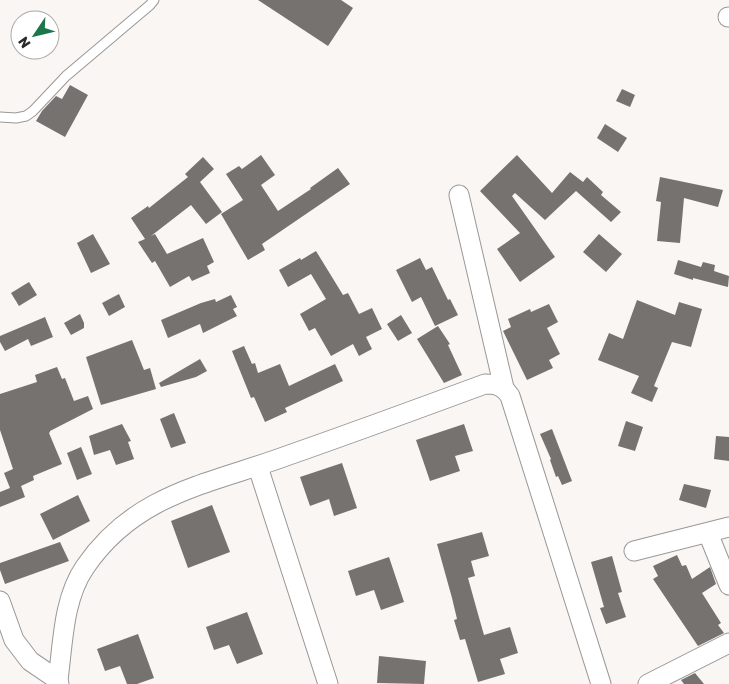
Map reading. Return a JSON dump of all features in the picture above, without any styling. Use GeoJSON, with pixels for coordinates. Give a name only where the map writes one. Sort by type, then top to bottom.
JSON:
{"type":"FeatureCollection","features":[{"type":"Feature","properties":{"kind":"street"},"geometry":{"type":"LineString","coordinates":[[459,195],[504,388],[510,396],[601,684]]}},
{"type":"Feature","properties":{"kind":"street"},"geometry":{"type":"LineString","coordinates":[[0,600],[14,640],[30,661],[59,682],[66,616],[72,592],[84,568],[107,540],[137,514],[181,491],[258,467],[485,384],[496,384],[504,388]]}},
{"type":"Feature","properties":{"kind":"street"},"geometry":{"type":"LineString","coordinates":[[258,467],[328,684]]}},
{"type":"Feature","properties":{"kind":"street"},"geometry":{"type":"LineString","coordinates":[[634,551],[729,527]]}},
{"type":"Feature","properties":{"kind":"street"},"geometry":{"type":"LineString","coordinates":[[708,533],[729,585]]}},
{"type":"Feature","properties":{"kind":"street"},"geometry":{"type":"LineString","coordinates":[[648,684],[729,643]]}},
{"type":"Feature","properties":{"kind":"lane"},"geometry":{"type":"LineString","coordinates":[[0,117],[16,118],[26,116],[33,111],[66,76],[150,6],[154,0]]}},
{"type":"Feature","properties":{"kind":"building"},"geometry":{"type":"Polygon","coordinates":[[[258,0],[341,0],[353,8],[328,46],[258,0]]]}},
{"type":"Feature","properties":{"kind":"building"},"geometry":{"type":"Polygon","coordinates":[[[70,85],[88,95],[65,137],[36,121],[42,111],[56,96],[62,99],[70,85]]]}},
{"type":"Feature","properties":{"kind":"building"},"geometry":{"type":"Polygon","coordinates":[[[622,89],[635,95],[630,107],[616,101],[622,89]]]}},
{"type":"Feature","properties":{"kind":"building"},"geometry":{"type":"Polygon","coordinates":[[[605,124],[627,138],[618,152],[597,138],[605,124]]]}},
{"type":"Feature","properties":{"kind":"building"},"geometry":{"type":"Polygon","coordinates":[[[261,155],[275,175],[261,185],[278,211],[338,168],[350,184],[262,244],[265,250],[248,260],[221,214],[243,200],[226,174],[239,166],[242,169],[261,155]]]}},
{"type":"Feature","properties":{"kind":"building"},"geometry":{"type":"Polygon","coordinates":[[[517,155],[552,193],[570,172],[583,182],[587,177],[603,192],[601,195],[621,212],[611,222],[576,191],[545,220],[515,193],[512,196],[555,257],[520,282],[497,249],[520,233],[480,191],[517,155]]]}},
{"type":"Feature","properties":{"kind":"building"},"geometry":{"type":"Polygon","coordinates":[[[203,157],[214,169],[200,182],[222,212],[206,224],[191,205],[151,236],[155,234],[167,254],[203,238],[214,262],[207,266],[210,273],[192,281],[189,276],[170,287],[155,261],[152,263],[138,242],[145,239],[131,218],[148,206],[149,208],[188,177],[185,174],[203,157]]]}},
{"type":"Feature","properties":{"kind":"building"},"geometry":{"type":"Polygon","coordinates":[[[660,177],[723,190],[718,207],[684,198],[680,243],[657,241],[661,202],[656,201],[660,177]]]}},
{"type":"Feature","properties":{"kind":"building"},"geometry":{"type":"Polygon","coordinates":[[[93,234],[110,264],[91,273],[77,243],[93,234]]]}},
{"type":"Feature","properties":{"kind":"building"},"geometry":{"type":"Polygon","coordinates":[[[599,234],[622,254],[606,272],[583,252],[599,234]]]}},
{"type":"Feature","properties":{"kind":"building"},"geometry":{"type":"Polygon","coordinates":[[[316,251],[343,295],[348,293],[359,314],[372,308],[382,329],[366,337],[372,349],[359,356],[353,344],[331,356],[315,328],[309,331],[300,314],[326,299],[311,274],[288,287],[279,270],[316,251]]]}},
{"type":"Feature","properties":{"kind":"building"},"geometry":{"type":"Polygon","coordinates":[[[420,258],[426,270],[432,267],[448,300],[450,299],[458,315],[435,326],[421,297],[412,302],[396,270],[420,258]]]}},
{"type":"Feature","properties":{"kind":"building"},"geometry":{"type":"Polygon","coordinates":[[[678,260],[701,267],[703,262],[715,265],[714,271],[729,276],[728,287],[674,274],[678,260]]]}},
{"type":"Feature","properties":{"kind":"building"},"geometry":{"type":"Polygon","coordinates":[[[29,282],[37,295],[19,306],[11,293],[29,282]]]}},
{"type":"Feature","properties":{"kind":"building"},"geometry":{"type":"Polygon","coordinates":[[[119,294],[125,307],[109,316],[102,303],[119,294]]]}},
{"type":"Feature","properties":{"kind":"building"},"geometry":{"type":"Polygon","coordinates":[[[231,295],[237,307],[233,309],[237,316],[203,333],[200,324],[168,338],[161,320],[201,303],[215,299],[216,302],[231,295]]]}},
{"type":"Feature","properties":{"kind":"building"},"geometry":{"type":"Polygon","coordinates":[[[637,300],[675,315],[679,302],[702,309],[691,347],[672,342],[654,386],[658,388],[652,402],[631,393],[639,376],[598,360],[609,333],[623,339],[637,300]]]}},
{"type":"Feature","properties":{"kind":"building"},"geometry":{"type":"Polygon","coordinates":[[[549,304],[558,322],[547,328],[560,354],[549,360],[553,368],[527,380],[503,331],[511,327],[508,319],[530,309],[531,312],[549,304]]]}},
{"type":"Feature","properties":{"kind":"building"},"geometry":{"type":"Polygon","coordinates":[[[80,314],[84,328],[71,335],[64,323],[80,314]]]}},
{"type":"Feature","properties":{"kind":"building"},"geometry":{"type":"Polygon","coordinates":[[[401,315],[412,333],[398,341],[387,324],[401,315]]]}},
{"type":"Feature","properties":{"kind":"building"},"geometry":{"type":"Polygon","coordinates":[[[45,317],[53,337],[31,346],[28,339],[5,351],[0,342],[0,336],[45,317]]]}},
{"type":"Feature","properties":{"kind":"building"},"geometry":{"type":"Polygon","coordinates":[[[438,326],[450,344],[448,345],[462,375],[444,383],[417,339],[438,326]]]}},
{"type":"Feature","properties":{"kind":"building"},"geometry":{"type":"Polygon","coordinates":[[[132,340],[144,370],[150,368],[156,389],[101,405],[86,357],[132,340]]]}},
{"type":"Feature","properties":{"kind":"building"},"geometry":{"type":"Polygon","coordinates":[[[244,346],[252,364],[255,363],[258,373],[280,364],[289,386],[335,364],[343,381],[285,408],[287,412],[265,422],[254,397],[251,398],[232,351],[244,346]]]}},
{"type":"Feature","properties":{"kind":"building"},"geometry":{"type":"Polygon","coordinates":[[[200,359],[207,371],[196,377],[161,387],[159,383],[200,359]]]}},
{"type":"Feature","properties":{"kind":"building"},"geometry":{"type":"Polygon","coordinates":[[[57,367],[62,379],[65,378],[74,401],[88,396],[93,409],[50,431],[49,433],[62,464],[33,476],[34,480],[21,486],[25,497],[0,507],[0,492],[10,488],[4,473],[13,469],[0,430],[0,394],[37,382],[35,375],[57,367]]]}},
{"type":"Feature","properties":{"kind":"building"},"geometry":{"type":"Polygon","coordinates":[[[174,413],[186,443],[171,448],[160,419],[174,413]]]}},
{"type":"Feature","properties":{"kind":"building"},"geometry":{"type":"Polygon","coordinates":[[[626,421],[643,427],[635,451],[618,446],[626,421]]]}},
{"type":"Feature","properties":{"kind":"building"},"geometry":{"type":"Polygon","coordinates":[[[122,424],[131,441],[128,442],[134,459],[116,465],[110,450],[94,455],[89,436],[122,424]]]}},
{"type":"Feature","properties":{"kind":"building"},"geometry":{"type":"Polygon","coordinates":[[[464,424],[473,451],[455,456],[460,471],[430,481],[416,440],[464,424]]]}},
{"type":"Feature","properties":{"kind":"building"},"geometry":{"type":"Polygon","coordinates":[[[552,429],[572,481],[562,485],[558,476],[556,477],[551,459],[540,434],[552,429]]]}},
{"type":"Feature","properties":{"kind":"building"},"geometry":{"type":"Polygon","coordinates":[[[716,436],[729,437],[729,461],[714,459],[716,436]]]}},
{"type":"Feature","properties":{"kind":"building"},"geometry":{"type":"Polygon","coordinates":[[[81,447],[92,474],[77,480],[67,453],[81,447]]]}},
{"type":"Feature","properties":{"kind":"building"},"geometry":{"type":"Polygon","coordinates":[[[342,463],[357,508],[334,516],[329,499],[310,506],[300,477],[342,463]]]}},
{"type":"Feature","properties":{"kind":"building"},"geometry":{"type":"Polygon","coordinates":[[[684,484],[711,490],[706,508],[679,500],[684,484]]]}},
{"type":"Feature","properties":{"kind":"building"},"geometry":{"type":"Polygon","coordinates":[[[78,495],[90,521],[53,540],[40,514],[78,495]]]}},
{"type":"Feature","properties":{"kind":"building"},"geometry":{"type":"Polygon","coordinates":[[[212,505],[230,552],[188,568],[171,521],[212,505]]]}},
{"type":"Feature","properties":{"kind":"building"},"geometry":{"type":"Polygon","coordinates":[[[482,532],[489,556],[471,561],[475,576],[468,578],[484,635],[510,627],[518,653],[500,659],[505,674],[478,682],[465,639],[460,640],[454,620],[457,619],[437,544],[482,532]]]}},
{"type":"Feature","properties":{"kind":"building"},"geometry":{"type":"Polygon","coordinates":[[[60,542],[69,561],[5,584],[0,570],[0,563],[60,542]]]}},
{"type":"Feature","properties":{"kind":"building"},"geometry":{"type":"Polygon","coordinates":[[[677,555],[682,566],[686,565],[692,579],[710,567],[716,584],[702,593],[721,623],[718,625],[724,633],[698,646],[653,579],[658,576],[653,566],[677,555]]]}},
{"type":"Feature","properties":{"kind":"building"},"geometry":{"type":"Polygon","coordinates":[[[612,556],[622,592],[618,593],[626,617],[606,624],[600,608],[604,607],[591,562],[612,556]]]}},
{"type":"Feature","properties":{"kind":"building"},"geometry":{"type":"Polygon","coordinates":[[[389,557],[404,602],[381,610],[374,590],[356,596],[348,571],[389,557]]]}},
{"type":"Feature","properties":{"kind":"building"},"geometry":{"type":"Polygon","coordinates":[[[247,612],[263,654],[237,664],[229,645],[214,650],[206,627],[247,612]]]}},
{"type":"Feature","properties":{"kind":"building"},"geometry":{"type":"Polygon","coordinates":[[[138,634],[154,678],[137,684],[127,684],[120,666],[105,671],[97,649],[138,634]]]}},
{"type":"Feature","properties":{"kind":"building"},"geometry":{"type":"Polygon","coordinates":[[[379,656],[426,661],[424,684],[377,683],[379,656]]]}},
{"type":"Feature","properties":{"kind":"building"},"geometry":{"type":"Polygon","coordinates":[[[695,673],[704,684],[684,684],[681,680],[695,673]]]}}]}
